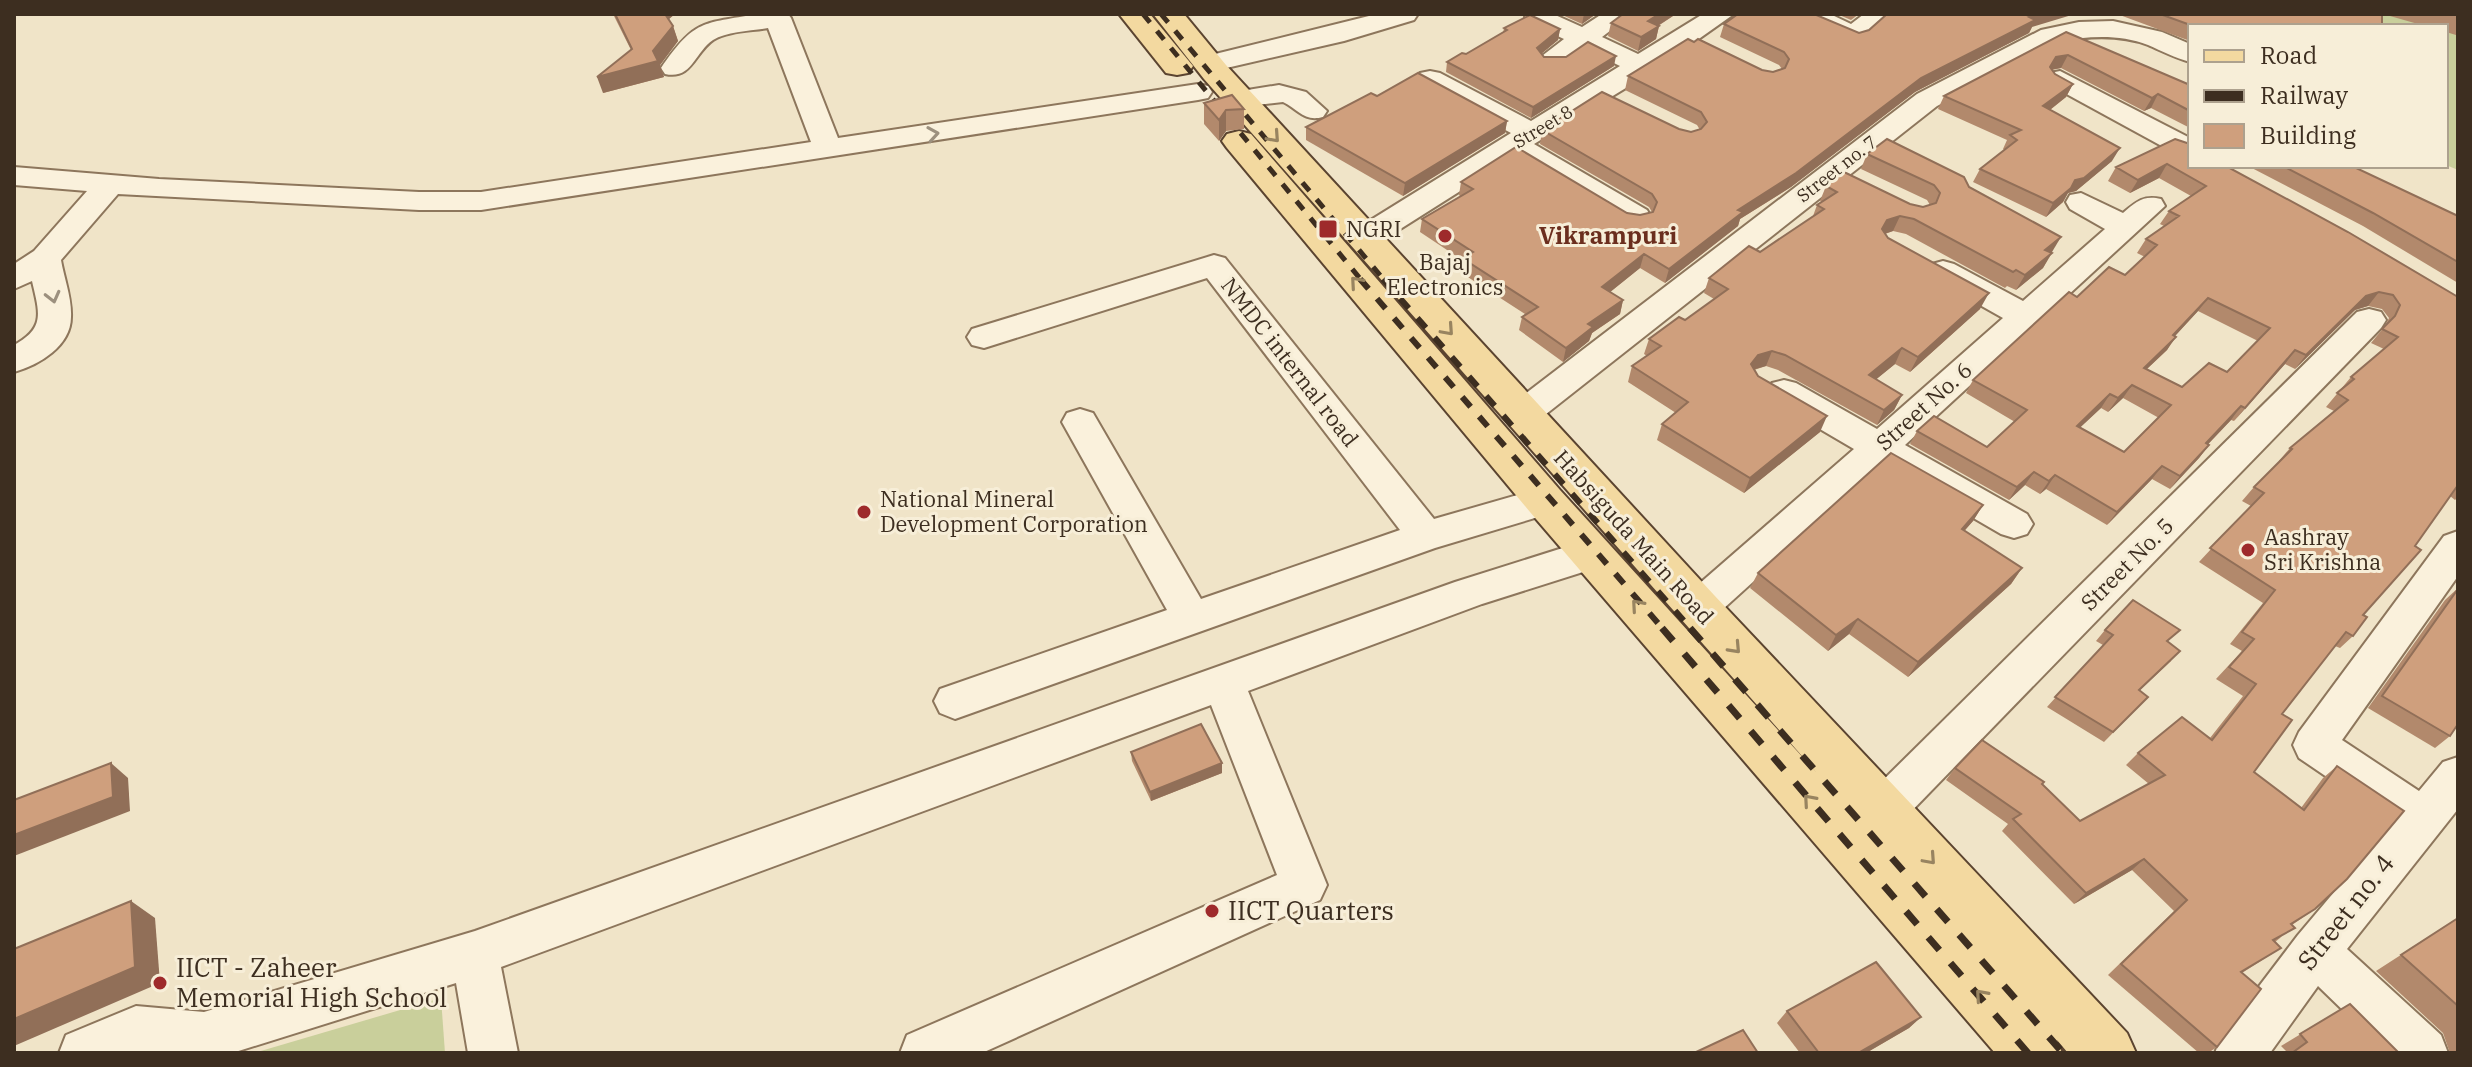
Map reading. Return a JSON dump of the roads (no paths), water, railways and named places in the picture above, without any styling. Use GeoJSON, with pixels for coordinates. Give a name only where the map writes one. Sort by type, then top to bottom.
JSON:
{"type":"FeatureCollection","features":[{"type":"Feature","properties":{"kind":"main road","name":"Habsiguda Main Road"},"geometry":{"type":"LineString","coordinates":[[1134,14],[1364,238],[1698,608],[2107,1053]]}},
{"type":"Feature","properties":{"kind":"main road","name":"Habsiguda Main Road"},"geometry":{"type":"LineString","coordinates":[[1168,14],[1215,91],[1545,501],[2033,1053]]}},
{"type":"Feature","properties":{"kind":"street"},"geometry":{"type":"LineString","coordinates":[[1318,14],[1339,34]]}},
{"type":"Feature","properties":{"kind":"street"},"geometry":{"type":"LineString","coordinates":[[14,176],[377,199],[481,201],[828,150],[867,159],[922,159],[1215,91],[1339,34],[1405,14]]}},
{"type":"Feature","properties":{"kind":"street","name":"Street 8"},"geometry":{"type":"LineString","coordinates":[[1364,238],[1721,14]]}},
{"type":"Feature","properties":{"kind":"street"},"geometry":{"type":"LineString","coordinates":[[1809,14],[1879,48]]}},
{"type":"Feature","properties":{"kind":"street"},"geometry":{"type":"LineString","coordinates":[[1853,35],[1881,14]]}},
{"type":"Feature","properties":{"kind":"street"},"geometry":{"type":"LineString","coordinates":[[675,68],[696,40],[708,31],[777,16],[828,150]]}},
{"type":"Feature","properties":{"kind":"street"},"geometry":{"type":"LineString","coordinates":[[1538,17],[1642,66]]}},
{"type":"Feature","properties":{"kind":"street"},"geometry":{"type":"LineString","coordinates":[[1552,59],[1615,17]]}},
{"type":"Feature","properties":{"kind":"street","name":"Street no. 7"},"geometry":{"type":"LineString","coordinates":[[1524,413],[1848,178],[1927,100],[2050,36],[2079,30],[2113,29],[2153,38],[2188,53]]}},
{"type":"Feature","properties":{"kind":"street"},"geometry":{"type":"LineString","coordinates":[[1688,35],[1715,48]]}},
{"type":"Feature","properties":{"kind":"street"},"geometry":{"type":"LineString","coordinates":[[1430,79],[1636,217]]}},
{"type":"Feature","properties":{"kind":"street"},"geometry":{"type":"LineString","coordinates":[[2060,79],[2188,149]]}},
{"type":"Feature","properties":{"kind":"street"},"geometry":{"type":"LineString","coordinates":[[1215,91],[1286,92],[1304,101],[1313,111]]}},
{"type":"Feature","properties":{"kind":"street"},"geometry":{"type":"LineString","coordinates":[[1600,92],[1629,106]]}},
{"type":"Feature","properties":{"kind":"street"},"geometry":{"type":"LineString","coordinates":[[14,279],[45,258],[110,184]]}},
{"type":"Feature","properties":{"kind":"street","name":"Street No. 6"},"geometry":{"type":"LineString","coordinates":[[1698,608],[2025,316],[2078,250],[2137,216],[2081,202]]}},
{"type":"Feature","properties":{"kind":"street"},"geometry":{"type":"LineString","coordinates":[[14,360],[41,343],[57,319],[45,258]]}},
{"type":"Feature","properties":{"kind":"street"},"geometry":{"type":"LineString","coordinates":[[1920,258],[2025,316]]}},
{"type":"Feature","properties":{"kind":"street","name":"NMDC internal road"},"geometry":{"type":"LineString","coordinates":[[984,337],[1214,265],[1426,536]]}},
{"type":"Feature","properties":{"kind":"street","name":"Street No. 5"},"geometry":{"type":"LineString","coordinates":[[1884,809],[2369,320]]}},
{"type":"Feature","properties":{"kind":"street"},"geometry":{"type":"LineString","coordinates":[[1765,381],[2014,524]]}},
{"type":"Feature","properties":{"kind":"street"},"geometry":{"type":"LineString","coordinates":[[1080,422],[1191,617]]}},
{"type":"Feature","properties":{"kind":"street"},"geometry":{"type":"LineString","coordinates":[[955,701],[1426,536],[1545,501]]}},
{"type":"Feature","properties":{"kind":"street"},"geometry":{"type":"LineString","coordinates":[[2422,817],[2314,745],[2458,546]]}},
{"type":"Feature","properties":{"kind":"street"},"geometry":{"type":"LineString","coordinates":[[84,1053],[136,1031],[204,1037],[475,954],[1469,593],[1591,554]]}},
{"type":"Feature","properties":{"kind":"street"},"geometry":{"type":"LineString","coordinates":[[925,1053],[1304,885],[1224,684]]}},
{"type":"Feature","properties":{"kind":"street","name":"Street no. 4"},"geometry":{"type":"LineString","coordinates":[[2240,1053],[2315,951],[2457,778]]}},
{"type":"Feature","properties":{"kind":"street"},"geometry":{"type":"LineString","coordinates":[[2315,951],[2423,1053]]}},
{"type":"Feature","properties":{"kind":"street"},"geometry":{"type":"LineString","coordinates":[[475,954],[493,1053]]}},
{"type":"Feature","properties":{"kind":"railway"},"geometry":{"type":"LineString","coordinates":[[1143,14],[1362,281]]}},
{"type":"Feature","properties":{"kind":"railway"},"geometry":{"type":"LineString","coordinates":[[1161,14],[1385,281]]}},
{"type":"Feature","properties":{"kind":"railway"},"geometry":{"type":"LineString","coordinates":[[1360,279],[1664,630]]}},
{"type":"Feature","properties":{"kind":"railway"},"geometry":{"type":"LineString","coordinates":[[1383,279],[1692,630]]}},
{"type":"Feature","properties":{"kind":"railway"},"geometry":{"type":"LineString","coordinates":[[1662,628],[2028,1053]]}},
{"type":"Feature","properties":{"kind":"railway"},"geometry":{"type":"LineString","coordinates":[[1690,628],[2063,1053]]}},
{"type":"Feature","properties":{"kind":"place","name":"NGRI"},"geometry":{"type":"Point","coordinates":[1328,229]}},
{"type":"Feature","properties":{"kind":"place","name":"Bajaj Electronics"},"geometry":{"type":"Point","coordinates":[1445,236]}},
{"type":"Feature","properties":{"kind":"place","name":"National Mineral Development Corporation"},"geometry":{"type":"Point","coordinates":[864,512]}},
{"type":"Feature","properties":{"kind":"place","name":"Aashray Sri Krishna"},"geometry":{"type":"Point","coordinates":[2248,550]}},
{"type":"Feature","properties":{"kind":"place","name":"IICT Quarters"},"geometry":{"type":"Point","coordinates":[1212,911]}},
{"type":"Feature","properties":{"kind":"place","name":"IICT - Zaheer Memorial High School"},"geometry":{"type":"Point","coordinates":[160,983]}},
{"type":"Feature","properties":{"kind":"district","name":"Vikrampuri"},"geometry":{"type":"Point","coordinates":[1608,236]}}]}
